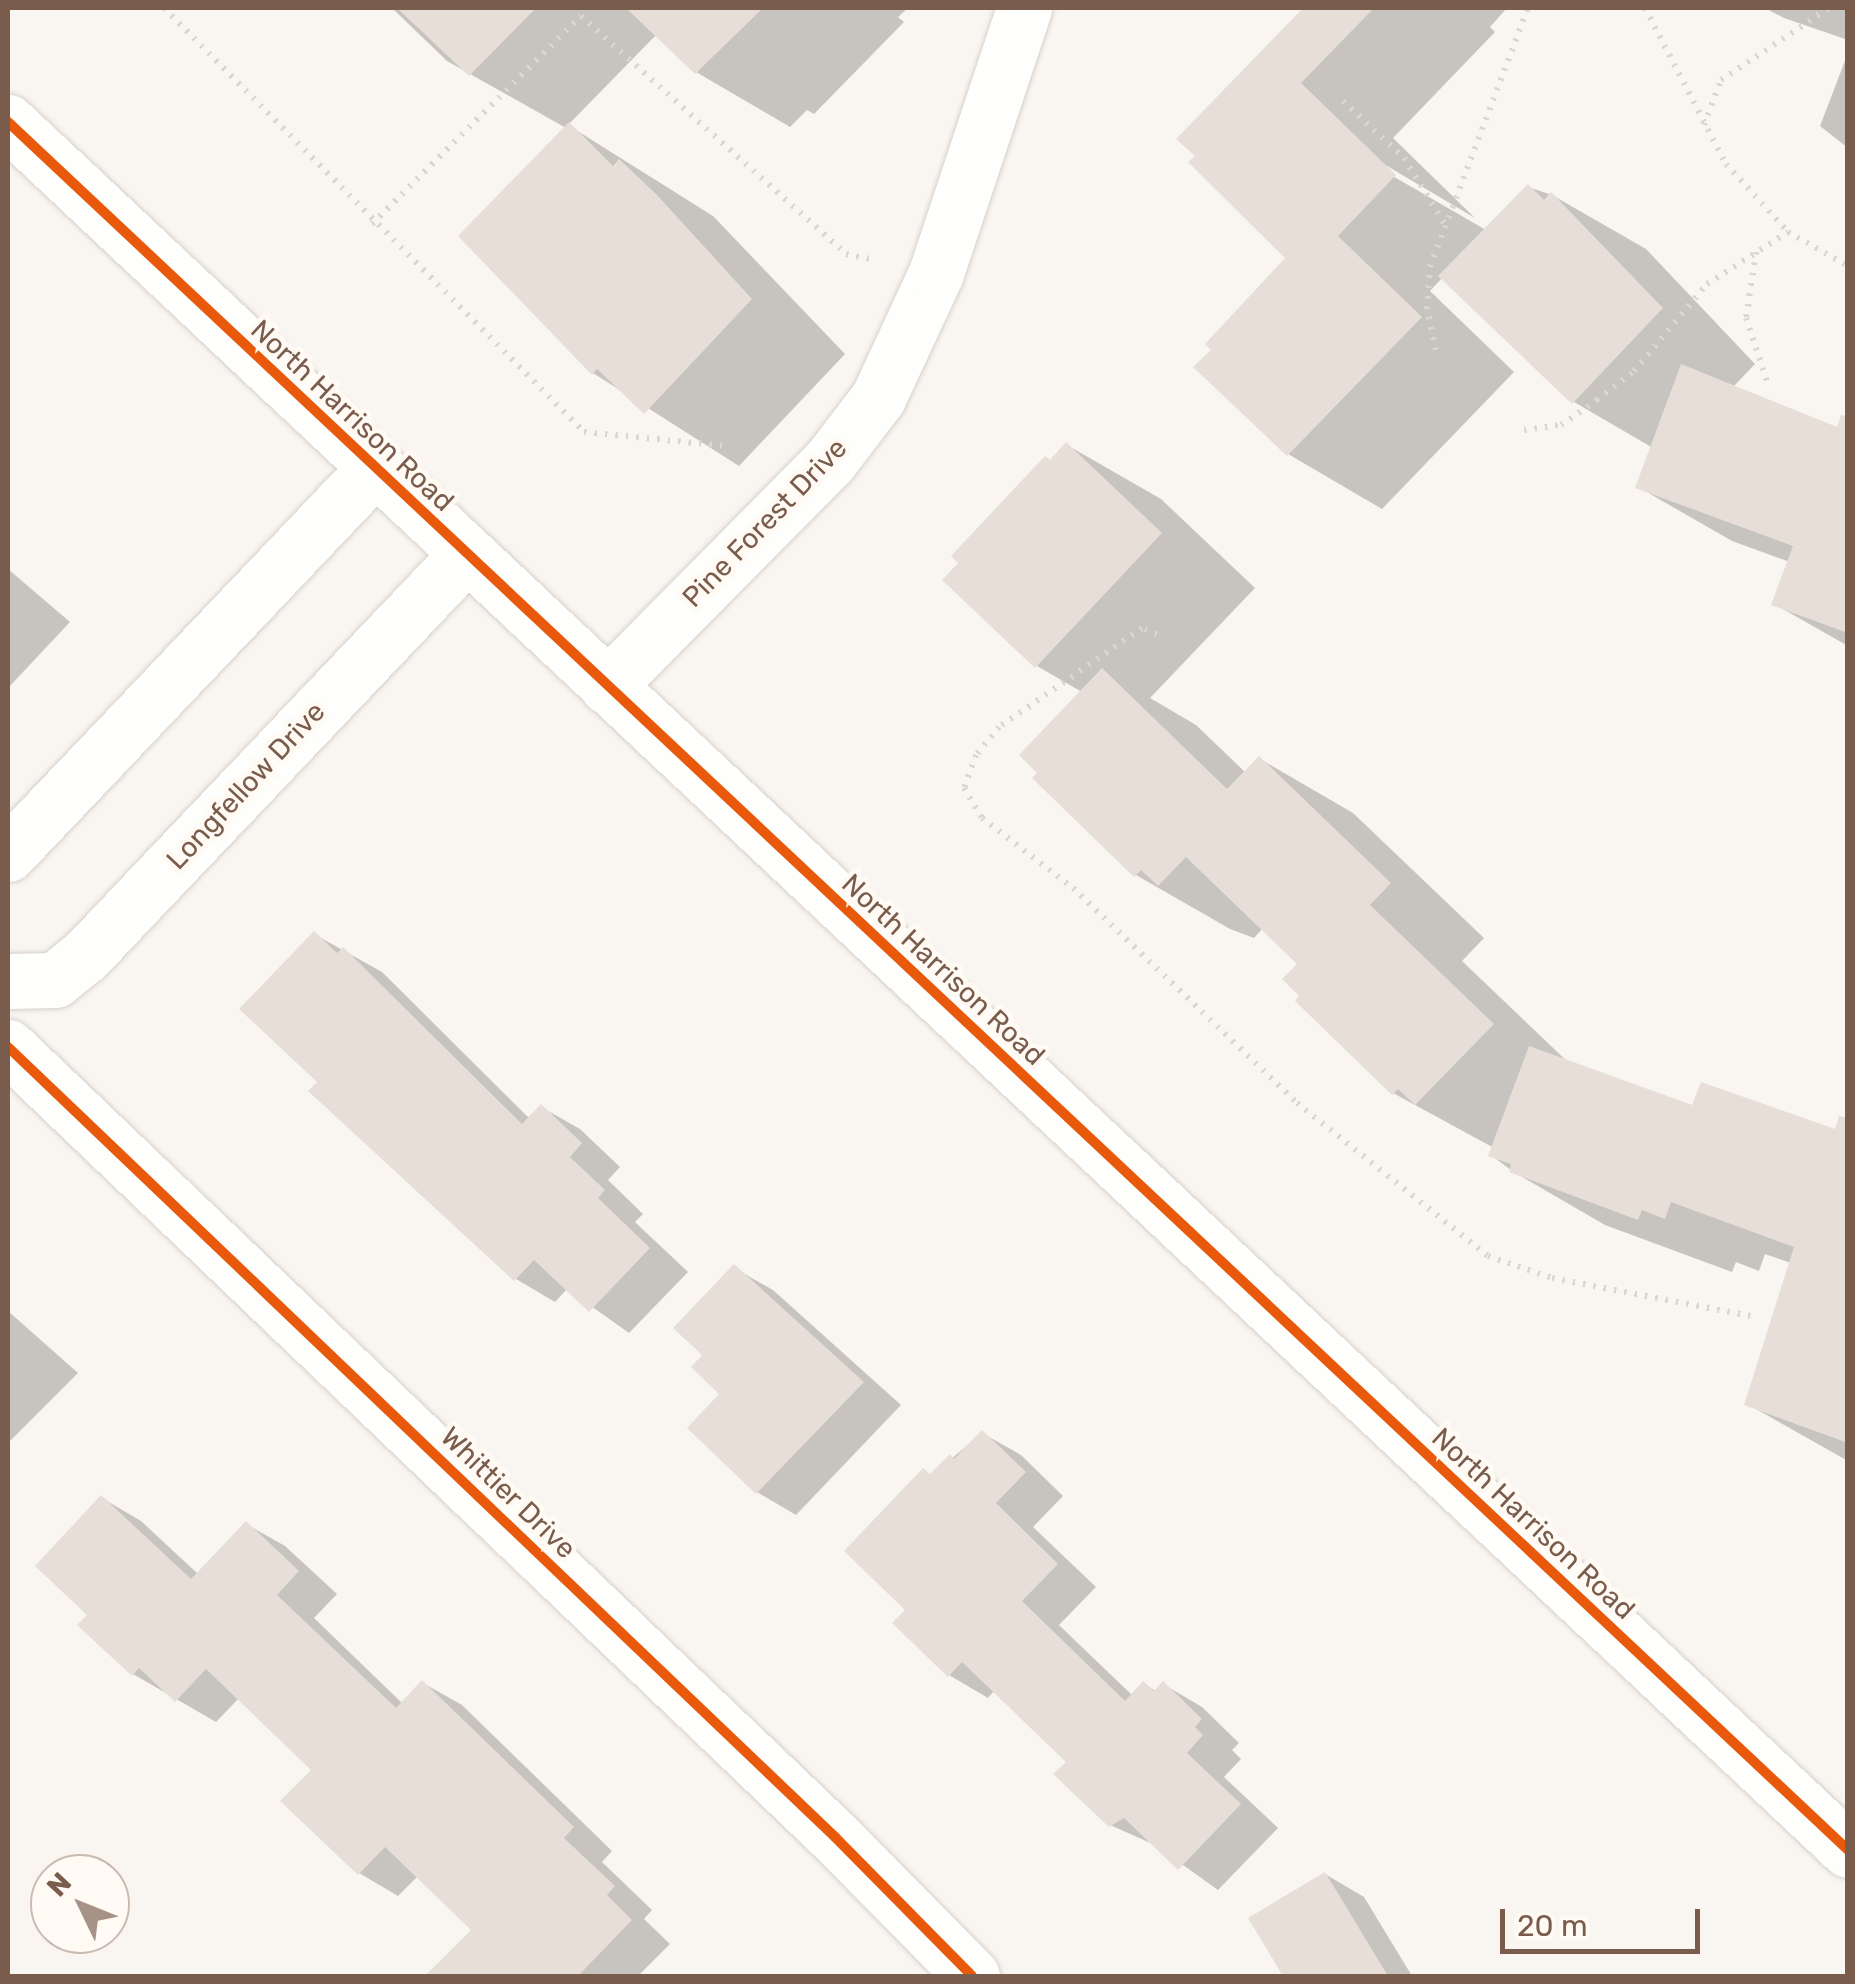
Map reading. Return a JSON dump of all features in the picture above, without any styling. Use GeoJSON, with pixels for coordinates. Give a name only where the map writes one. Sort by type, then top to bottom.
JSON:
{"type":"FeatureCollection","features":[{"type":"Feature","properties":{"kind":"street","name":"Pine Forest Drive"},"geometry":{"type":"LineString","coordinates":[[607,686],[829,462],[878,398],[936,273],[1024,8]]}},
{"type":"Feature","properties":{"kind":"street","name":"North Harrison Road"},"geometry":{"type":"LineString","coordinates":[[8,122],[1848,1850]]}},
{"type":"Feature","properties":{"kind":"street"},"geometry":{"type":"LineString","coordinates":[[8,854],[375,468]]}},
{"type":"Feature","properties":{"kind":"street","name":"Longfellow Drive"},"geometry":{"type":"LineString","coordinates":[[8,982],[55,980],[85,956],[466,554]]}},
{"type":"Feature","properties":{"kind":"street","name":"Whittier Drive"},"geometry":{"type":"LineString","coordinates":[[8,1047],[835,1837],[972,1976]]}},
{"type":"Feature","properties":{"kind":"path"},"geometry":{"type":"LineString","coordinates":[[164,8],[372,224],[584,432],[726,446]]}},
{"type":"Feature","properties":{"kind":"path"},"geometry":{"type":"LineString","coordinates":[[1436,350],[1427,309],[1430,267],[1528,8]]}},
{"type":"Feature","properties":{"kind":"path"},"geometry":{"type":"LineString","coordinates":[[1644,8],[1726,164],[1788,232],[1848,266]]}},
{"type":"Feature","properties":{"kind":"path"},"geometry":{"type":"LineString","coordinates":[[1704,125],[1721,80],[1830,8]]}},
{"type":"Feature","properties":{"kind":"path"},"geometry":{"type":"LineString","coordinates":[[372,224],[581,12],[846,254],[936,273]]}},
{"type":"Feature","properties":{"kind":"path"},"geometry":{"type":"LineString","coordinates":[[1344,101],[1404,158],[1446,226]]}},
{"type":"Feature","properties":{"kind":"path"},"geometry":{"type":"LineString","coordinates":[[1524,430],[1561,424],[1597,400],[1634,371],[1706,284],[1788,232]]}},
{"type":"Feature","properties":{"kind":"path"},"geometry":{"type":"LineString","coordinates":[[1756,250],[1746,318],[1767,381]]}},
{"type":"Feature","properties":{"kind":"path"},"geometry":{"type":"LineString","coordinates":[[1157,634],[1142,628],[999,727],[976,755],[964,788],[982,818],[1073,888],[1297,1103],[1488,1256],[1552,1278],[1756,1316]]}},
{"type":"Feature","properties":{"kind":"building"},"geometry":{"type":"Polygon","coordinates":[[[397,8],[536,8],[469,76],[397,8]]]}},
{"type":"Feature","properties":{"kind":"building"},"geometry":{"type":"Polygon","coordinates":[[[626,8],[763,8],[695,74],[626,8]]]}},
{"type":"Feature","properties":{"kind":"building"},"geometry":{"type":"Polygon","coordinates":[[[1303,8],[1374,8],[1301,83],[1396,175],[1338,236],[1422,317],[1287,456],[1193,367],[1211,350],[1205,344],[1285,258],[1188,162],[1195,156],[1176,139],[1303,8]]]}},
{"type":"Feature","properties":{"kind":"building"},"geometry":{"type":"Polygon","coordinates":[[[569,122],[613,166],[619,159],[657,195],[752,299],[644,414],[597,369],[592,375],[458,236],[569,122]]]}},
{"type":"Feature","properties":{"kind":"building"},"geometry":{"type":"Polygon","coordinates":[[[1528,184],[1544,200],[1551,192],[1663,308],[1572,404],[1438,276],[1528,184]]]}},
{"type":"Feature","properties":{"kind":"building"},"geometry":{"type":"Polygon","coordinates":[[[1681,364],[1837,427],[1841,415],[1848,416],[1848,633],[1771,605],[1793,546],[1635,488],[1681,364]]]}},
{"type":"Feature","properties":{"kind":"building"},"geometry":{"type":"Polygon","coordinates":[[[1066,442],[1162,533],[1035,668],[942,580],[958,563],[951,556],[1045,456],[1050,460],[1066,442]]]}},
{"type":"Feature","properties":{"kind":"building"},"geometry":{"type":"Polygon","coordinates":[[[1102,668],[1227,789],[1259,756],[1391,883],[1370,905],[1494,1024],[1415,1105],[1398,1089],[1392,1095],[1295,1001],[1299,996],[1282,979],[1297,964],[1186,857],[1158,886],[1141,870],[1134,877],[1032,778],[1037,773],[1019,755],[1102,668]]]}},
{"type":"Feature","properties":{"kind":"building"},"geometry":{"type":"Polygon","coordinates":[[[314,931],[337,953],[343,947],[522,1124],[541,1104],[582,1143],[570,1157],[605,1190],[598,1198],[650,1248],[589,1312],[534,1260],[514,1281],[308,1091],[317,1082],[239,1009],[314,931]]]}},
{"type":"Feature","properties":{"kind":"building"},"geometry":{"type":"Polygon","coordinates":[[[1529,1046],[1692,1105],[1701,1082],[1835,1129],[1839,1116],[1848,1118],[1848,1443],[1744,1405],[1794,1247],[1671,1202],[1665,1219],[1642,1210],[1638,1220],[1509,1172],[1511,1164],[1488,1156],[1529,1046]]]}},
{"type":"Feature","properties":{"kind":"building"},"geometry":{"type":"Polygon","coordinates":[[[734,1264],[864,1382],[756,1494],[687,1428],[719,1394],[691,1367],[702,1355],[673,1328],[734,1264]]]}},
{"type":"Feature","properties":{"kind":"building"},"geometry":{"type":"Polygon","coordinates":[[[982,1430],[1026,1472],[996,1503],[1058,1564],[1022,1601],[1125,1701],[1143,1681],[1154,1691],[1163,1681],[1202,1719],[1195,1727],[1203,1735],[1187,1753],[1241,1804],[1178,1870],[1124,1818],[1109,1827],[1053,1774],[1066,1762],[962,1662],[948,1677],[892,1623],[905,1610],[844,1551],[923,1468],[930,1474],[950,1454],[954,1459],[982,1430]]]}},
{"type":"Feature","properties":{"kind":"building"},"geometry":{"type":"Polygon","coordinates":[[[101,1495],[191,1579],[246,1521],[299,1571],[277,1595],[396,1708],[422,1680],[574,1827],[564,1838],[615,1886],[607,1895],[632,1920],[578,1976],[425,1976],[471,1930],[385,1847],[358,1875],[280,1801],[311,1770],[206,1669],[175,1702],[139,1668],[132,1676],[77,1625],[87,1615],[35,1566],[101,1495]]]}},
{"type":"Feature","properties":{"kind":"building"},"geometry":{"type":"Polygon","coordinates":[[[1325,1872],[1388,1976],[1283,1976],[1248,1918],[1325,1872]]]}},
{"type":"Feature","properties":{"kind":"cycle path"},"geometry":{"type":"LineString","coordinates":[[8,122],[1848,1850]]}},
{"type":"Feature","properties":{"kind":"cycle path"},"geometry":{"type":"LineString","coordinates":[[8,1047],[835,1837],[972,1976]]}}]}
